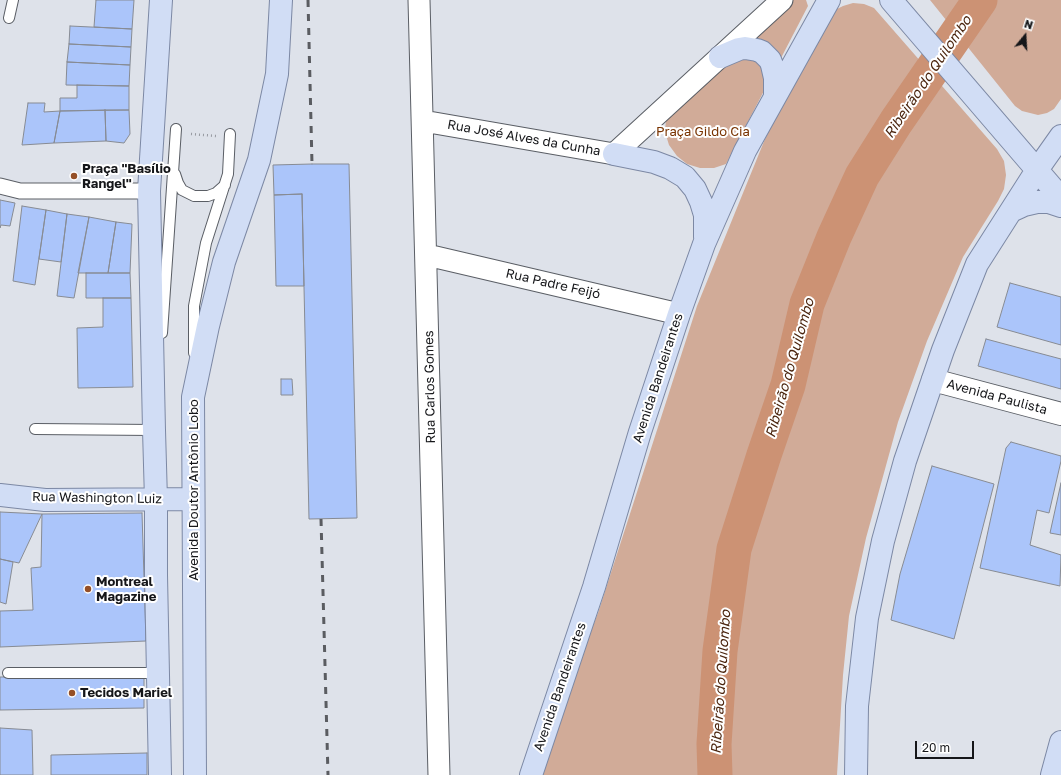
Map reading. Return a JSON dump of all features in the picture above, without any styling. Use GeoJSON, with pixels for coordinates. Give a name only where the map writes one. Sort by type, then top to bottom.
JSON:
{"type":"FeatureCollection","features":[{"type":"Feature","properties":{"kind":"main road"},"geometry":{"type":"LineString","coordinates":[[160,775],[149,191],[161,0]]}},
{"type":"Feature","properties":{"kind":"main road","name":"Avenida Doutor Antônio Lobo"},"geometry":{"type":"LineString","coordinates":[[195,775],[193,397],[208,326],[224,262],[259,160],[277,74],[281,0]]}},
{"type":"Feature","properties":{"kind":"main road","name":"Avenida Bandeirantes"},"geometry":{"type":"LineString","coordinates":[[531,775],[594,587],[640,432],[704,244],[745,151],[829,0]]}},
{"type":"Feature","properties":{"kind":"main road"},"geometry":{"type":"LineString","coordinates":[[891,0],[1061,198]]}},
{"type":"Feature","properties":{"kind":"main road"},"geometry":{"type":"LineString","coordinates":[[720,57],[745,48],[762,52],[770,60],[772,65],[775,78],[775,96]]}},
{"type":"Feature","properties":{"kind":"main road"},"geometry":{"type":"LineString","coordinates":[[856,772],[858,706],[867,618],[882,541],[905,461],[943,350],[977,264],[1037,170],[1061,136]]}},
{"type":"Feature","properties":{"kind":"main road"},"geometry":{"type":"LineString","coordinates":[[614,154],[654,162],[670,168],[685,177],[699,196],[704,209],[706,228],[704,244]]}},
{"type":"Feature","properties":{"kind":"main road"},"geometry":{"type":"LineString","coordinates":[[1011,211],[1024,205],[1037,202],[1049,202],[1061,206]]}},
{"type":"Feature","properties":{"kind":"main road","name":"Avenida Paulista"},"geometry":{"type":"LineString","coordinates":[[933,380],[1061,414]]}},
{"type":"Feature","properties":{"kind":"main road","name":"Rua Washington Luiz"},"geometry":{"type":"LineString","coordinates":[[0,495],[45,500],[193,499]]}},
{"type":"Feature","properties":{"kind":"main road"},"geometry":{"type":"LineString","coordinates":[[1052,775],[1061,742]]}},
{"type":"Feature","properties":{"kind":"street","name":"Rua Carlos Gomes"},"geometry":{"type":"LineString","coordinates":[[419,0],[440,775]]}},
{"type":"Feature","properties":{"kind":"street","name":"Rua José Alves da Cunha"},"geometry":{"type":"LineString","coordinates":[[423,121],[614,154],[782,0]]}},
{"type":"Feature","properties":{"kind":"street"},"geometry":{"type":"LineString","coordinates":[[0,186],[20,191],[149,191]]}},
{"type":"Feature","properties":{"kind":"street","name":"Rua Padre Feijó"},"geometry":{"type":"LineString","coordinates":[[427,255],[679,314]]}},
{"type":"Feature","properties":{"kind":"lane"},"geometry":{"type":"LineString","coordinates":[[9,18],[13,0]]}},
{"type":"Feature","properties":{"kind":"lane"},"geometry":{"type":"LineString","coordinates":[[35,429],[154,435],[176,131]]}},
{"type":"Feature","properties":{"kind":"lane"},"geometry":{"type":"LineString","coordinates":[[193,397],[194,306],[206,242],[228,174],[230,135]]}},
{"type":"Feature","properties":{"kind":"lane"},"geometry":{"type":"LineString","coordinates":[[174,170],[182,190],[194,196],[208,196],[216,193],[225,185]]}},
{"type":"Feature","properties":{"kind":"lane"},"geometry":{"type":"LineString","coordinates":[[8,673],[158,673]]}},
{"type":"Feature","properties":{"kind":"path"},"geometry":{"type":"LineString","coordinates":[[176,131],[230,135]]}},
{"type":"Feature","properties":{"kind":"green space","name":"Praça Gildo Cia"},"geometry":{"type":"Polygon","coordinates":[[[792,0],[806,0],[808,6],[726,164],[714,168],[700,168],[687,164],[677,156],[669,145],[665,132],[666,119],[792,0]]]}},
{"type":"Feature","properties":{"kind":"green space"},"geometry":{"type":"Polygon","coordinates":[[[930,0],[1061,0],[1061,99],[1054,109],[1047,113],[1038,115],[1022,111],[1015,106],[930,0]]]}},
{"type":"Feature","properties":{"kind":"green space"},"geometry":{"type":"Polygon","coordinates":[[[853,3],[864,4],[874,8],[997,149],[1004,161],[1006,175],[1004,189],[998,201],[963,257],[927,341],[898,422],[866,538],[849,616],[843,675],[837,775],[538,775],[549,737],[598,613],[697,306],[765,139],[826,19],[833,11],[853,3]]]}},
{"type":"Feature","properties":{"kind":"building"},"geometry":{"type":"Polygon","coordinates":[[[96,0],[134,0],[132,29],[94,27],[96,0]]]}},
{"type":"Feature","properties":{"kind":"building"},"geometry":{"type":"Polygon","coordinates":[[[70,26],[132,29],[131,47],[69,44],[70,26]]]}},
{"type":"Feature","properties":{"kind":"building"},"geometry":{"type":"Polygon","coordinates":[[[69,44],[131,47],[130,65],[67,62],[69,44]]]}},
{"type":"Feature","properties":{"kind":"building"},"geometry":{"type":"Polygon","coordinates":[[[67,62],[130,65],[129,86],[66,85],[67,62]]]}},
{"type":"Feature","properties":{"kind":"building"},"geometry":{"type":"Polygon","coordinates":[[[77,85],[129,86],[129,110],[60,111],[60,98],[77,98],[77,85]]]}},
{"type":"Feature","properties":{"kind":"building"},"geometry":{"type":"Polygon","coordinates":[[[28,103],[45,103],[44,112],[60,111],[54,143],[22,145],[28,103]]]}},
{"type":"Feature","properties":{"kind":"building"},"geometry":{"type":"Polygon","coordinates":[[[105,110],[129,110],[130,134],[124,143],[106,141],[105,110]]]}},
{"type":"Feature","properties":{"kind":"building"},"geometry":{"type":"Polygon","coordinates":[[[105,110],[106,141],[54,143],[60,111],[105,110]]]}},
{"type":"Feature","properties":{"kind":"building"},"geometry":{"type":"Polygon","coordinates":[[[349,164],[357,518],[309,519],[302,194],[274,195],[273,165],[349,164]]]}},
{"type":"Feature","properties":{"kind":"building"},"geometry":{"type":"Polygon","coordinates":[[[302,194],[304,286],[276,286],[274,195],[302,194]]]}},
{"type":"Feature","properties":{"kind":"building"},"geometry":{"type":"Polygon","coordinates":[[[0,200],[15,203],[10,226],[1,225],[0,228],[0,200]]]}},
{"type":"Feature","properties":{"kind":"building"},"geometry":{"type":"Polygon","coordinates":[[[22,206],[46,210],[35,285],[13,281],[22,206]]]}},
{"type":"Feature","properties":{"kind":"building"},"geometry":{"type":"Polygon","coordinates":[[[46,210],[67,214],[61,262],[39,259],[46,210]]]}},
{"type":"Feature","properties":{"kind":"building"},"geometry":{"type":"Polygon","coordinates":[[[67,214],[89,217],[74,298],[57,296],[67,214]]]}},
{"type":"Feature","properties":{"kind":"building"},"geometry":{"type":"Polygon","coordinates":[[[89,217],[116,222],[108,273],[78,273],[89,217]]]}},
{"type":"Feature","properties":{"kind":"building"},"geometry":{"type":"Polygon","coordinates":[[[116,222],[132,224],[130,273],[108,273],[116,222]]]}},
{"type":"Feature","properties":{"kind":"building"},"geometry":{"type":"Polygon","coordinates":[[[86,273],[130,273],[131,298],[86,298],[86,273]]]}},
{"type":"Feature","properties":{"kind":"building"},"geometry":{"type":"Polygon","coordinates":[[[1010,283],[1061,297],[1061,345],[997,327],[1010,283]]]}},
{"type":"Feature","properties":{"kind":"building"},"geometry":{"type":"Polygon","coordinates":[[[103,298],[131,298],[133,387],[78,388],[77,328],[103,327],[103,298]]]}},
{"type":"Feature","properties":{"kind":"building"},"geometry":{"type":"Polygon","coordinates":[[[986,339],[1061,359],[1061,389],[978,366],[986,339]]]}},
{"type":"Feature","properties":{"kind":"building"},"geometry":{"type":"Polygon","coordinates":[[[281,379],[292,379],[293,395],[281,395],[281,379]]]}},
{"type":"Feature","properties":{"kind":"building"},"geometry":{"type":"Polygon","coordinates":[[[1011,442],[1061,456],[1049,513],[1037,510],[1030,545],[1061,555],[1060,586],[980,568],[1006,448],[1011,442]]]}},
{"type":"Feature","properties":{"kind":"building"},"geometry":{"type":"Polygon","coordinates":[[[932,466],[994,484],[954,639],[891,620],[900,574],[932,466]]]}},
{"type":"Feature","properties":{"kind":"building"},"geometry":{"type":"Polygon","coordinates":[[[1061,483],[1061,535],[1050,533],[1061,483]]]}},
{"type":"Feature","properties":{"kind":"building"},"geometry":{"type":"Polygon","coordinates":[[[0,512],[42,514],[19,563],[0,559],[0,512]]]}},
{"type":"Feature","properties":{"kind":"building","name":"Montreal Magazine"},"geometry":{"type":"Polygon","coordinates":[[[142,513],[146,641],[0,647],[0,611],[33,610],[31,568],[41,567],[42,514],[142,513]]]}},
{"type":"Feature","properties":{"kind":"building"},"geometry":{"type":"Polygon","coordinates":[[[0,559],[13,562],[6,604],[0,602],[0,559]]]}},
{"type":"Feature","properties":{"kind":"building","name":"Tecidos Mariel"},"geometry":{"type":"Polygon","coordinates":[[[144,676],[144,708],[0,710],[0,677],[144,676]]]}},
{"type":"Feature","properties":{"kind":"building"},"geometry":{"type":"Polygon","coordinates":[[[0,728],[32,730],[33,775],[0,775],[0,728]]]}},
{"type":"Feature","properties":{"kind":"building"},"geometry":{"type":"Polygon","coordinates":[[[147,753],[147,775],[51,775],[51,755],[147,753]]]}},
{"type":"Feature","properties":{"kind":"waterway","name":"Ribeirão do Quilombo"},"geometry":{"type":"LineString","coordinates":[[715,775],[714,744],[720,651],[734,549],[788,385],[807,304],[834,237],[862,176],[896,122],[980,0]]}},
{"type":"Feature","properties":{"kind":"railway"},"geometry":{"type":"LineString","coordinates":[[308,0],[312,164]]}},
{"type":"Feature","properties":{"kind":"railway"},"geometry":{"type":"LineString","coordinates":[[321,519],[328,775]]}},
{"type":"Feature","properties":{"kind":"place","name":"Praça \"Basílio Rangel\""},"geometry":{"type":"Point","coordinates":[74,176]}},
{"type":"Feature","properties":{"kind":"place","name":"Montreal Magazine"},"geometry":{"type":"Point","coordinates":[88,589]}},
{"type":"Feature","properties":{"kind":"place","name":"Tecidos Mariel"},"geometry":{"type":"Point","coordinates":[72,693]}}]}
